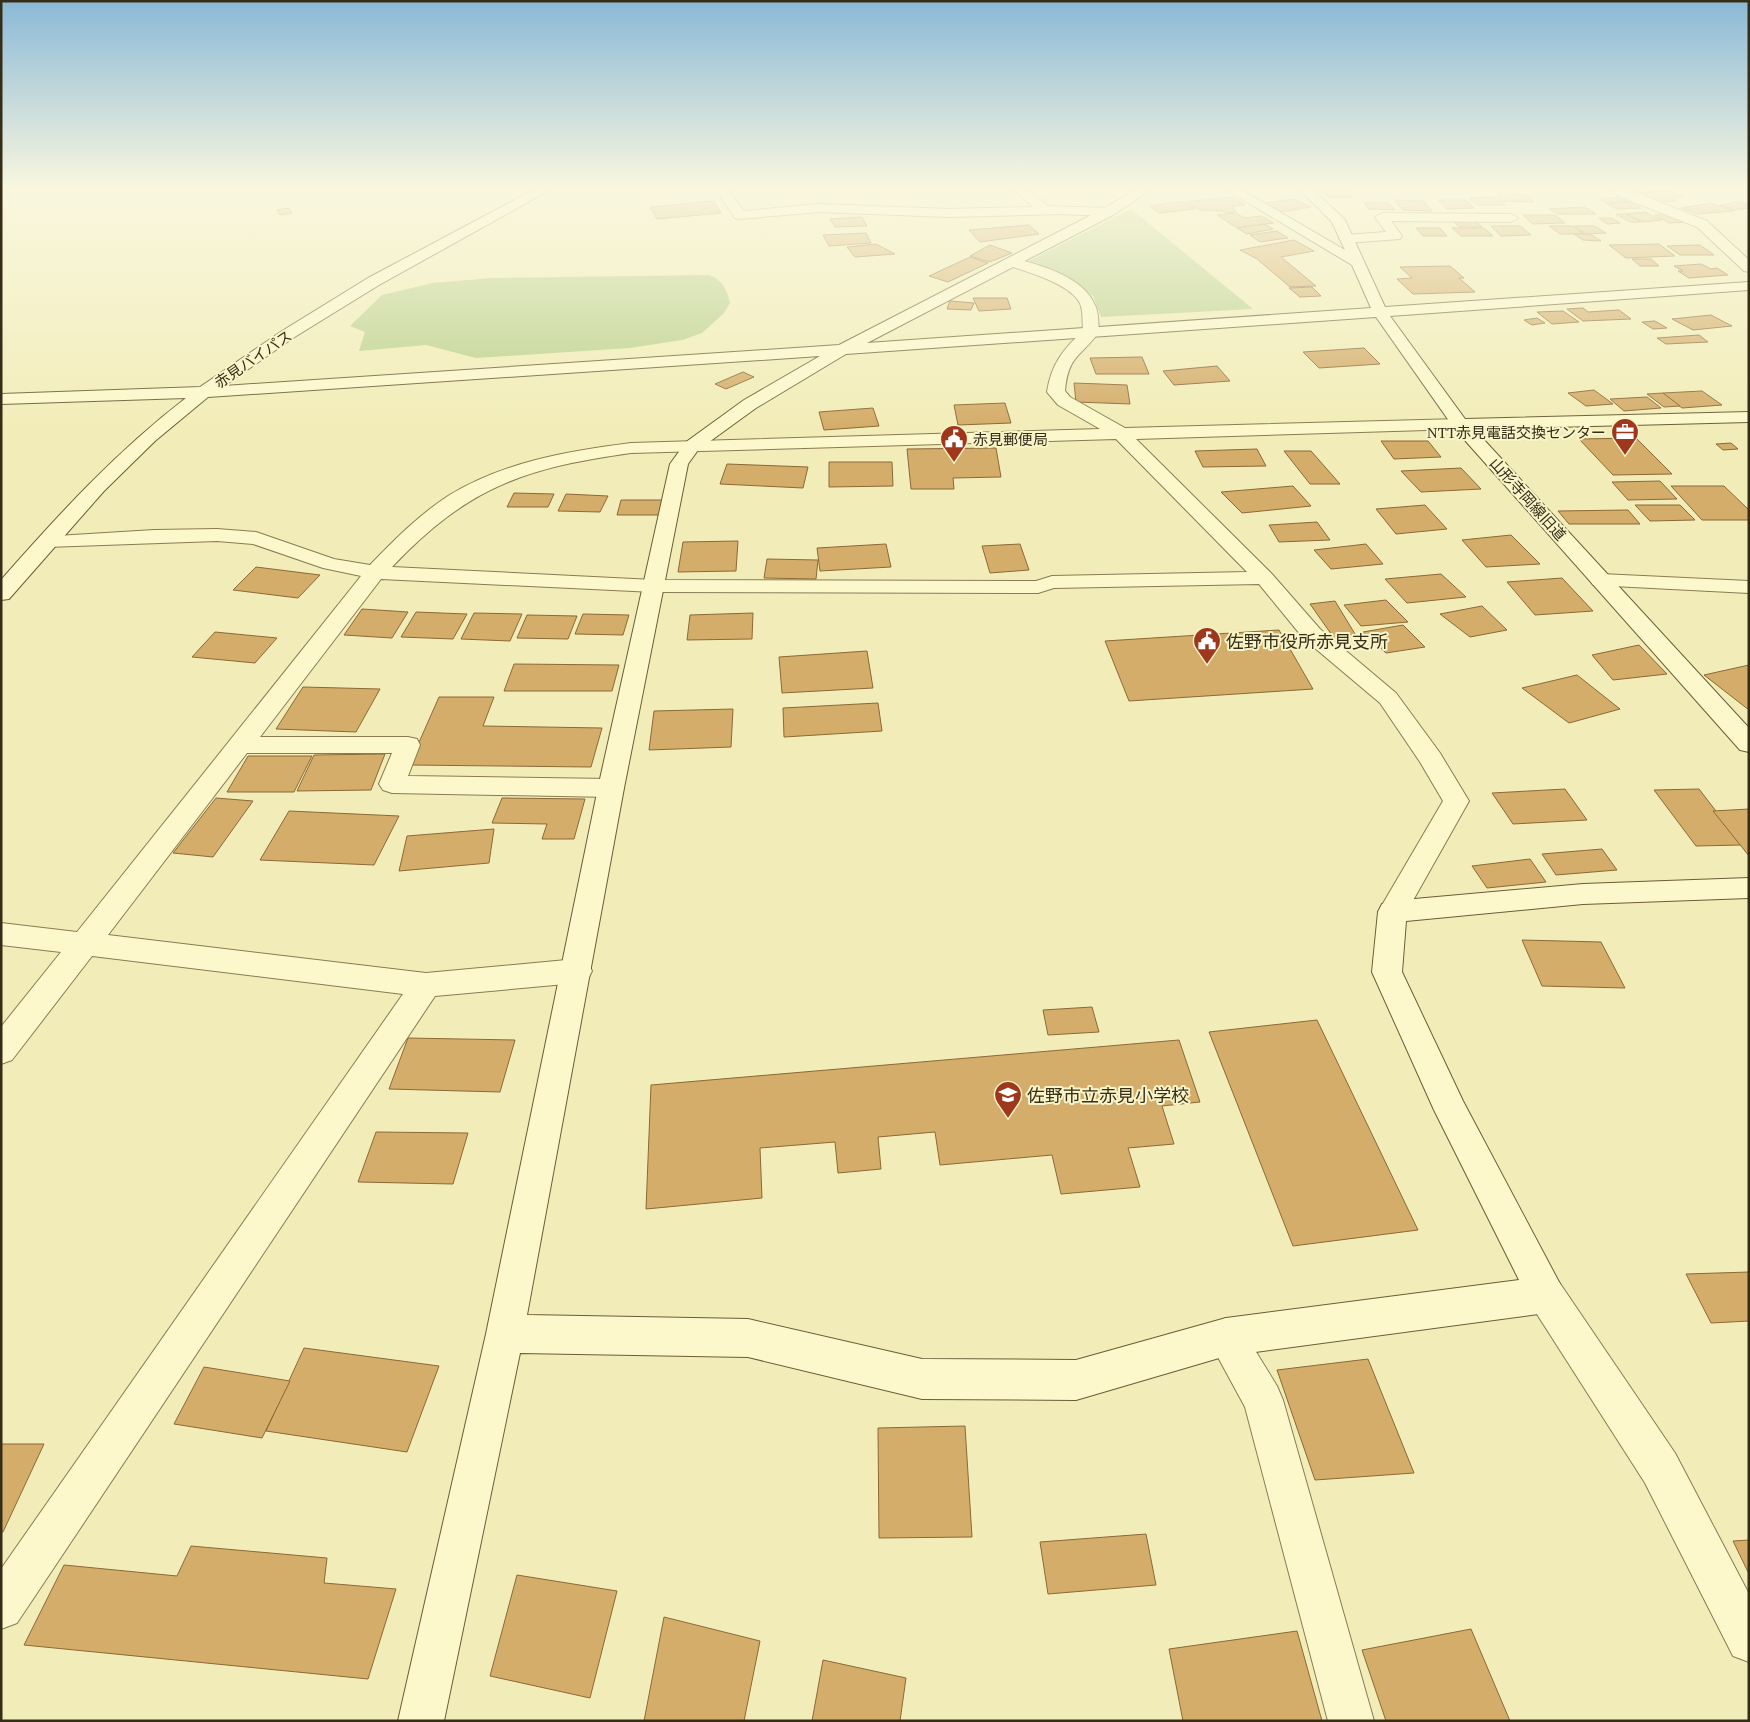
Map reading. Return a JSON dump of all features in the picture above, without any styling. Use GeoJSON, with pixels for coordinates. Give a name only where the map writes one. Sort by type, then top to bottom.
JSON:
{"type":"FeatureCollection","features":[{"type":"Feature","properties":{"kind":"street","name":"赤見バイパス"},"geometry":{"type":"LineString","coordinates":[[1,594],[46,541],[115,470],[204,392],[340,300],[398,266]]}},
{"type":"Feature","properties":{"kind":"street"},"geometry":{"type":"LineString","coordinates":[[421,1721],[505,1334],[611,788],[680,464],[692,446],[750,404],[841,350],[1004,266]]}},
{"type":"Feature","properties":{"kind":"street"},"geometry":{"type":"LineString","coordinates":[[1023,266],[1064,282],[1080,292],[1088,303],[1091,332]]}},
{"type":"Feature","properties":{"kind":"street","name":"山形寺岡線旧道"},"geometry":{"type":"LineString","coordinates":[[1357,266],[1380,312],[1460,424],[1749,744]]}},
{"type":"Feature","properties":{"kind":"street"},"geometry":{"type":"LineString","coordinates":[[1,399],[204,392],[841,350],[1749,286]]}},
{"type":"Feature","properties":{"kind":"street"},"geometry":{"type":"LineString","coordinates":[[1091,332],[1064,357],[1057,379],[1056,392],[1064,400],[1120,433],[1265,578],[1312,634],[1388,698],[1431,759],[1456,801],[1392,912],[1387,972],[1451,1110],[1546,1295],[1660,1468],[1749,1640]]}},
{"type":"Feature","properties":{"kind":"street"},"geometry":{"type":"LineString","coordinates":[[1,1051],[87,944],[375,572],[429,520],[456,500],[486,485],[554,461],[592,452],[631,448],[1749,417]]}},
{"type":"Feature","properties":{"kind":"street"},"geometry":{"type":"LineString","coordinates":[[46,541],[217,535],[256,538],[330,564],[375,572],[654,586],[1038,587],[1052,582],[1265,578]]}},
{"type":"Feature","properties":{"kind":"street"},"geometry":{"type":"LineString","coordinates":[[1601,580],[1749,587]]}},
{"type":"Feature","properties":{"kind":"street"},"geometry":{"type":"LineString","coordinates":[[241,745],[408,745],[392,784],[611,788]]}},
{"type":"Feature","properties":{"kind":"street"},"geometry":{"type":"LineString","coordinates":[[1392,912],[1583,894],[1749,888]]}},
{"type":"Feature","properties":{"kind":"street"},"geometry":{"type":"LineString","coordinates":[[1,934],[426,985],[577,971]]}},
{"type":"Feature","properties":{"kind":"street"},"geometry":{"type":"LineString","coordinates":[[1,1607],[426,985]]}},
{"type":"Feature","properties":{"kind":"street"},"geometry":{"type":"LineString","coordinates":[[505,1334],[748,1338],[922,1379],[1076,1380],[1226,1337],[1546,1295]]}},
{"type":"Feature","properties":{"kind":"street"},"geometry":{"type":"LineString","coordinates":[[1226,1337],[1263,1400],[1351,1721]]}},
{"type":"Feature","properties":{"kind":"green space"},"geometry":{"type":"Polygon","coordinates":[[[1041,266],[1201,266],[1253,309],[1101,317],[1093,296],[1073,281],[1041,266]]]}},
{"type":"Feature","properties":{"kind":"green space"},"geometry":{"type":"Polygon","coordinates":[[[709,275],[724,286],[730,303],[724,313],[702,333],[682,340],[630,348],[476,358],[426,345],[359,351],[365,332],[350,326],[382,295],[433,283],[492,278],[709,275]]]}},
{"type":"Feature","properties":{"kind":"building"},"geometry":{"type":"Polygon","coordinates":[[[950,266],[981,266],[948,282],[929,276],[950,266]]]}},
{"type":"Feature","properties":{"kind":"building"},"geometry":{"type":"Polygon","coordinates":[[[1266,266],[1292,266],[1316,286],[1290,287],[1266,266]]]}},
{"type":"Feature","properties":{"kind":"building"},"geometry":{"type":"Polygon","coordinates":[[[1450,266],[1464,278],[1459,278],[1475,292],[1413,294],[1397,279],[1412,278],[1400,267],[1450,266]]]}},
{"type":"Feature","properties":{"kind":"building"},"geometry":{"type":"Polygon","coordinates":[[[1675,266],[1717,268],[1728,275],[1689,278],[1678,271],[1683,271],[1675,266]]]}},
{"type":"Feature","properties":{"kind":"building"},"geometry":{"type":"Polygon","coordinates":[[[1312,287],[1321,296],[1300,297],[1289,288],[1312,287]]]}},
{"type":"Feature","properties":{"kind":"building"},"geometry":{"type":"Polygon","coordinates":[[[973,298],[1007,298],[1011,309],[979,311],[973,298]]]}},
{"type":"Feature","properties":{"kind":"building"},"geometry":{"type":"Polygon","coordinates":[[[950,301],[974,303],[971,310],[947,309],[950,301]]]}},
{"type":"Feature","properties":{"kind":"building"},"geometry":{"type":"Polygon","coordinates":[[[1583,308],[1588,312],[1619,310],[1631,319],[1583,321],[1567,309],[1583,308]]]}},
{"type":"Feature","properties":{"kind":"building"},"geometry":{"type":"Polygon","coordinates":[[[1563,311],[1579,322],[1552,324],[1537,312],[1563,311]]]}},
{"type":"Feature","properties":{"kind":"building"},"geometry":{"type":"Polygon","coordinates":[[[1711,315],[1732,326],[1693,330],[1672,319],[1711,315]]]}},
{"type":"Feature","properties":{"kind":"building"},"geometry":{"type":"Polygon","coordinates":[[[1537,318],[1545,323],[1532,325],[1524,320],[1537,318]]]}},
{"type":"Feature","properties":{"kind":"building"},"geometry":{"type":"Polygon","coordinates":[[[1655,321],[1667,328],[1653,329],[1642,322],[1655,321]]]}},
{"type":"Feature","properties":{"kind":"building"},"geometry":{"type":"Polygon","coordinates":[[[1699,335],[1708,342],[1666,344],[1657,338],[1699,335]]]}},
{"type":"Feature","properties":{"kind":"building"},"geometry":{"type":"Polygon","coordinates":[[[1364,348],[1380,364],[1319,368],[1303,352],[1364,348]]]}},
{"type":"Feature","properties":{"kind":"building"},"geometry":{"type":"Polygon","coordinates":[[[1142,357],[1149,374],[1096,374],[1090,358],[1142,357]]]}},
{"type":"Feature","properties":{"kind":"building"},"geometry":{"type":"Polygon","coordinates":[[[1217,366],[1230,381],[1174,385],[1163,371],[1217,366]]]}},
{"type":"Feature","properties":{"kind":"building"},"geometry":{"type":"Polygon","coordinates":[[[743,372],[754,377],[726,389],[715,384],[743,372]]]}},
{"type":"Feature","properties":{"kind":"building"},"geometry":{"type":"Polygon","coordinates":[[[1074,383],[1127,385],[1130,404],[1076,402],[1074,383]]]}},
{"type":"Feature","properties":{"kind":"building"},"geometry":{"type":"Polygon","coordinates":[[[1594,390],[1613,404],[1586,406],[1568,393],[1594,390]]]}},
{"type":"Feature","properties":{"kind":"building"},"geometry":{"type":"Polygon","coordinates":[[[1702,391],[1722,405],[1682,408],[1663,393],[1702,391]]]}},
{"type":"Feature","properties":{"kind":"building"},"geometry":{"type":"Polygon","coordinates":[[[1663,393],[1680,406],[1664,407],[1647,394],[1663,393]]]}},
{"type":"Feature","properties":{"kind":"building"},"geometry":{"type":"Polygon","coordinates":[[[1647,397],[1661,408],[1624,411],[1610,399],[1647,397]]]}},
{"type":"Feature","properties":{"kind":"building"},"geometry":{"type":"Polygon","coordinates":[[[1005,403],[1011,423],[958,425],[954,405],[1005,403]]]}},
{"type":"Feature","properties":{"kind":"building"},"geometry":{"type":"Polygon","coordinates":[[[873,408],[879,426],[824,430],[819,412],[873,408]]]}},
{"type":"Feature","properties":{"kind":"building","name":"NTT赤見電話交換センター"},"geometry":{"type":"Polygon","coordinates":[[[1636,438],[1672,474],[1613,475],[1579,439],[1636,438]]]}},
{"type":"Feature","properties":{"kind":"building"},"geometry":{"type":"Polygon","coordinates":[[[1381,441],[1428,441],[1441,457],[1394,459],[1381,441]]]}},
{"type":"Feature","properties":{"kind":"building"},"geometry":{"type":"Polygon","coordinates":[[[1731,443],[1738,449],[1723,450],[1716,444],[1731,443]]]}},
{"type":"Feature","properties":{"kind":"building","name":"赤見郵便局"},"geometry":{"type":"Polygon","coordinates":[[[996,448],[1001,477],[953,478],[954,489],[911,489],[907,449],[996,448]]]}},
{"type":"Feature","properties":{"kind":"building"},"geometry":{"type":"Polygon","coordinates":[[[1257,449],[1266,466],[1203,467],[1195,451],[1257,449]]]}},
{"type":"Feature","properties":{"kind":"building"},"geometry":{"type":"Polygon","coordinates":[[[1284,451],[1311,451],[1340,484],[1310,484],[1284,451]]]}},
{"type":"Feature","properties":{"kind":"building"},"geometry":{"type":"Polygon","coordinates":[[[829,462],[892,462],[893,486],[829,487],[829,462]]]}},
{"type":"Feature","properties":{"kind":"building"},"geometry":{"type":"Polygon","coordinates":[[[727,464],[808,467],[803,488],[720,484],[727,464]]]}},
{"type":"Feature","properties":{"kind":"building"},"geometry":{"type":"Polygon","coordinates":[[[1461,468],[1481,489],[1421,492],[1401,471],[1461,468]]]}},
{"type":"Feature","properties":{"kind":"building"},"geometry":{"type":"Polygon","coordinates":[[[1660,481],[1677,499],[1628,500],[1612,482],[1660,481]]]}},
{"type":"Feature","properties":{"kind":"building"},"geometry":{"type":"Polygon","coordinates":[[[1293,486],[1311,506],[1242,513],[1221,492],[1293,486]]]}},
{"type":"Feature","properties":{"kind":"building"},"geometry":{"type":"Polygon","coordinates":[[[1671,486],[1724,486],[1749,510],[1749,520],[1702,520],[1671,486]]]}},
{"type":"Feature","properties":{"kind":"building"},"geometry":{"type":"Polygon","coordinates":[[[514,493],[554,494],[548,507],[507,507],[514,493]]]}},
{"type":"Feature","properties":{"kind":"building"},"geometry":{"type":"Polygon","coordinates":[[[566,494],[608,496],[600,512],[558,511],[566,494]]]}},
{"type":"Feature","properties":{"kind":"building"},"geometry":{"type":"Polygon","coordinates":[[[621,500],[663,500],[660,515],[617,515],[621,500]]]}},
{"type":"Feature","properties":{"kind":"building"},"geometry":{"type":"Polygon","coordinates":[[[1425,505],[1447,529],[1396,534],[1376,509],[1425,505]]]}},
{"type":"Feature","properties":{"kind":"building"},"geometry":{"type":"Polygon","coordinates":[[[1635,505],[1680,505],[1695,520],[1650,521],[1635,505]]]}},
{"type":"Feature","properties":{"kind":"building"},"geometry":{"type":"Polygon","coordinates":[[[1628,510],[1640,524],[1569,524],[1558,511],[1628,510]]]}},
{"type":"Feature","properties":{"kind":"building"},"geometry":{"type":"Polygon","coordinates":[[[1317,522],[1330,540],[1279,542],[1269,525],[1317,522]]]}},
{"type":"Feature","properties":{"kind":"building"},"geometry":{"type":"Polygon","coordinates":[[[1511,535],[1540,564],[1486,567],[1462,540],[1511,535]]]}},
{"type":"Feature","properties":{"kind":"building"},"geometry":{"type":"Polygon","coordinates":[[[738,541],[736,571],[678,572],[683,542],[738,541]]]}},
{"type":"Feature","properties":{"kind":"building"},"geometry":{"type":"Polygon","coordinates":[[[886,544],[891,567],[820,571],[817,548],[886,544]]]}},
{"type":"Feature","properties":{"kind":"building"},"geometry":{"type":"Polygon","coordinates":[[[1020,544],[1029,570],[990,573],[982,546],[1020,544]]]}},
{"type":"Feature","properties":{"kind":"building"},"geometry":{"type":"Polygon","coordinates":[[[1366,544],[1383,564],[1331,569],[1314,550],[1366,544]]]}},
{"type":"Feature","properties":{"kind":"building"},"geometry":{"type":"Polygon","coordinates":[[[767,559],[818,560],[816,579],[764,578],[767,559]]]}},
{"type":"Feature","properties":{"kind":"building"},"geometry":{"type":"Polygon","coordinates":[[[256,567],[320,575],[298,598],[233,590],[256,567]]]}},
{"type":"Feature","properties":{"kind":"building"},"geometry":{"type":"Polygon","coordinates":[[[1441,574],[1466,597],[1407,603],[1385,579],[1441,574]]]}},
{"type":"Feature","properties":{"kind":"building"},"geometry":{"type":"Polygon","coordinates":[[[1562,578],[1593,611],[1535,615],[1507,582],[1562,578]]]}},
{"type":"Feature","properties":{"kind":"building"},"geometry":{"type":"Polygon","coordinates":[[[1386,600],[1408,622],[1361,626],[1344,605],[1386,600]]]}},
{"type":"Feature","properties":{"kind":"building"},"geometry":{"type":"Polygon","coordinates":[[[1335,601],[1355,634],[1334,638],[1310,604],[1335,601]]]}},
{"type":"Feature","properties":{"kind":"building"},"geometry":{"type":"Polygon","coordinates":[[[1482,606],[1507,630],[1470,637],[1440,614],[1482,606]]]}},
{"type":"Feature","properties":{"kind":"building"},"geometry":{"type":"Polygon","coordinates":[[[362,609],[408,612],[392,638],[344,635],[362,609]]]}},
{"type":"Feature","properties":{"kind":"building"},"geometry":{"type":"Polygon","coordinates":[[[416,612],[467,614],[453,639],[401,637],[416,612]]]}},
{"type":"Feature","properties":{"kind":"building"},"geometry":{"type":"Polygon","coordinates":[[[474,613],[522,614],[510,641],[461,639],[474,613]]]}},
{"type":"Feature","properties":{"kind":"building"},"geometry":{"type":"Polygon","coordinates":[[[753,613],[752,639],[687,640],[690,615],[753,613]]]}},
{"type":"Feature","properties":{"kind":"building"},"geometry":{"type":"Polygon","coordinates":[[[583,614],[629,615],[623,635],[575,634],[583,614]]]}},
{"type":"Feature","properties":{"kind":"building"},"geometry":{"type":"Polygon","coordinates":[[[527,615],[577,616],[568,639],[517,638],[527,615]]]}},
{"type":"Feature","properties":{"kind":"building"},"geometry":{"type":"Polygon","coordinates":[[[1403,625],[1425,647],[1386,653],[1363,632],[1403,625]]]}},
{"type":"Feature","properties":{"kind":"building","name":"佐野市役所赤見支所"},"geometry":{"type":"Polygon","coordinates":[[[1279,630],[1313,689],[1129,701],[1105,641],[1279,630]]]}},
{"type":"Feature","properties":{"kind":"building"},"geometry":{"type":"Polygon","coordinates":[[[215,632],[277,638],[255,663],[192,657],[215,632]]]}},
{"type":"Feature","properties":{"kind":"building"},"geometry":{"type":"Polygon","coordinates":[[[1639,645],[1667,674],[1613,680],[1592,655],[1639,645]]]}},
{"type":"Feature","properties":{"kind":"building"},"geometry":{"type":"Polygon","coordinates":[[[867,651],[873,688],[782,693],[779,657],[867,651]]]}},
{"type":"Feature","properties":{"kind":"building"},"geometry":{"type":"Polygon","coordinates":[[[514,664],[619,665],[612,691],[504,691],[514,664]]]}},
{"type":"Feature","properties":{"kind":"building"},"geometry":{"type":"Polygon","coordinates":[[[1749,665],[1749,710],[1704,675],[1749,665]]]}},
{"type":"Feature","properties":{"kind":"building"},"geometry":{"type":"Polygon","coordinates":[[[1577,675],[1620,709],[1569,723],[1522,688],[1577,675]]]}},
{"type":"Feature","properties":{"kind":"building"},"geometry":{"type":"Polygon","coordinates":[[[303,687],[380,689],[356,732],[276,729],[303,687]]]}},
{"type":"Feature","properties":{"kind":"building"},"geometry":{"type":"Polygon","coordinates":[[[439,697],[494,697],[483,726],[602,728],[591,767],[409,765],[439,697]]]}},
{"type":"Feature","properties":{"kind":"building"},"geometry":{"type":"Polygon","coordinates":[[[878,703],[882,731],[784,737],[783,708],[878,703]]]}},
{"type":"Feature","properties":{"kind":"building"},"geometry":{"type":"Polygon","coordinates":[[[733,709],[731,747],[649,750],[654,711],[733,709]]]}},
{"type":"Feature","properties":{"kind":"building"},"geometry":{"type":"Polygon","coordinates":[[[385,754],[371,790],[297,791],[314,755],[385,754]]]}},
{"type":"Feature","properties":{"kind":"building"},"geometry":{"type":"Polygon","coordinates":[[[248,756],[312,756],[294,792],[227,792],[248,756]]]}},
{"type":"Feature","properties":{"kind":"building"},"geometry":{"type":"Polygon","coordinates":[[[1565,789],[1587,820],[1513,824],[1492,793],[1565,789]]]}},
{"type":"Feature","properties":{"kind":"building"},"geometry":{"type":"Polygon","coordinates":[[[1699,789],[1742,845],[1696,846],[1654,790],[1699,789]]]}},
{"type":"Feature","properties":{"kind":"building"},"geometry":{"type":"Polygon","coordinates":[[[216,798],[253,801],[213,857],[173,853],[216,798]]]}},
{"type":"Feature","properties":{"kind":"building"},"geometry":{"type":"Polygon","coordinates":[[[502,798],[585,799],[574,839],[542,839],[547,824],[492,823],[502,798]]]}},
{"type":"Feature","properties":{"kind":"building"},"geometry":{"type":"Polygon","coordinates":[[[1749,809],[1749,856],[1713,811],[1749,809]]]}},
{"type":"Feature","properties":{"kind":"building"},"geometry":{"type":"Polygon","coordinates":[[[289,811],[399,816],[374,865],[260,860],[289,811]]]}},
{"type":"Feature","properties":{"kind":"building"},"geometry":{"type":"Polygon","coordinates":[[[494,829],[489,863],[399,871],[407,836],[494,829]]]}},
{"type":"Feature","properties":{"kind":"building"},"geometry":{"type":"Polygon","coordinates":[[[1602,849],[1617,870],[1556,875],[1542,854],[1602,849]]]}},
{"type":"Feature","properties":{"kind":"building"},"geometry":{"type":"Polygon","coordinates":[[[1530,859],[1546,882],[1487,888],[1472,866],[1530,859]]]}},
{"type":"Feature","properties":{"kind":"building"},"geometry":{"type":"Polygon","coordinates":[[[1522,940],[1601,942],[1625,988],[1542,986],[1522,940]]]}},
{"type":"Feature","properties":{"kind":"building"},"geometry":{"type":"Polygon","coordinates":[[[1092,1007],[1099,1032],[1048,1035],[1043,1010],[1092,1007]]]}},
{"type":"Feature","properties":{"kind":"building"},"geometry":{"type":"Polygon","coordinates":[[[1317,1020],[1418,1230],[1293,1246],[1209,1032],[1317,1020]]]}},
{"type":"Feature","properties":{"kind":"building"},"geometry":{"type":"Polygon","coordinates":[[[408,1038],[515,1040],[500,1092],[389,1089],[408,1038]]]}},
{"type":"Feature","properties":{"kind":"building"},"geometry":{"type":"Polygon","coordinates":[[[1179,1040],[1200,1102],[1162,1106],[1174,1144],[1128,1148],[1140,1187],[1061,1194],[1052,1155],[940,1165],[935,1132],[878,1137],[881,1169],[838,1173],[835,1142],[760,1148],[762,1198],[646,1209],[651,1085],[1179,1040]]]}},
{"type":"Feature","properties":{"kind":"building"},"geometry":{"type":"Polygon","coordinates":[[[376,1132],[468,1133],[453,1184],[358,1182],[376,1132]]]}},
{"type":"Feature","properties":{"kind":"building"},"geometry":{"type":"Polygon","coordinates":[[[1749,1272],[1749,1321],[1711,1323],[1686,1274],[1749,1272]]]}},
{"type":"Feature","properties":{"kind":"building"},"geometry":{"type":"Polygon","coordinates":[[[304,1348],[439,1366],[407,1452],[266,1431],[304,1348]]]}},
{"type":"Feature","properties":{"kind":"building"},"geometry":{"type":"Polygon","coordinates":[[[1368,1359],[1414,1473],[1315,1480],[1277,1370],[1368,1359]]]}},
{"type":"Feature","properties":{"kind":"building"},"geometry":{"type":"Polygon","coordinates":[[[204,1367],[290,1381],[262,1438],[174,1424],[204,1367]]]}},
{"type":"Feature","properties":{"kind":"building"},"geometry":{"type":"Polygon","coordinates":[[[965,1426],[972,1537],[879,1538],[878,1428],[965,1426]]]}},
{"type":"Feature","properties":{"kind":"building"},"geometry":{"type":"Polygon","coordinates":[[[1,1444],[44,1444],[3,1532],[1,1532],[1,1444]]]}},
{"type":"Feature","properties":{"kind":"building"},"geometry":{"type":"Polygon","coordinates":[[[1146,1534],[1156,1585],[1048,1594],[1040,1542],[1146,1534]]]}},
{"type":"Feature","properties":{"kind":"building"},"geometry":{"type":"Polygon","coordinates":[[[1749,1540],[1749,1574],[1733,1541],[1749,1540]]]}},
{"type":"Feature","properties":{"kind":"building"},"geometry":{"type":"Polygon","coordinates":[[[191,1546],[327,1558],[324,1583],[396,1589],[368,1679],[24,1645],[64,1565],[177,1576],[191,1546]]]}},
{"type":"Feature","properties":{"kind":"building"},"geometry":{"type":"Polygon","coordinates":[[[517,1575],[617,1591],[590,1698],[490,1676],[517,1575]]]}},
{"type":"Feature","properties":{"kind":"building"},"geometry":{"type":"Polygon","coordinates":[[[664,1617],[760,1641],[744,1721],[644,1721],[664,1617]]]}},
{"type":"Feature","properties":{"kind":"building"},"geometry":{"type":"Polygon","coordinates":[[[1471,1629],[1510,1721],[1386,1721],[1362,1650],[1471,1629]]]}},
{"type":"Feature","properties":{"kind":"building"},"geometry":{"type":"Polygon","coordinates":[[[1297,1631],[1322,1721],[1183,1721],[1169,1649],[1297,1631]]]}},
{"type":"Feature","properties":{"kind":"building"},"geometry":{"type":"Polygon","coordinates":[[[823,1660],[906,1678],[900,1721],[812,1721],[823,1660]]]}},
{"type":"Feature","properties":{"kind":"place","name":"NTT赤見電話交換センター"},"geometry":{"type":"Point","coordinates":[1625,456]}},
{"type":"Feature","properties":{"kind":"place","name":"赤見郵便局"},"geometry":{"type":"Point","coordinates":[954,463]}},
{"type":"Feature","properties":{"kind":"place","name":"佐野市役所赤見支所"},"geometry":{"type":"Point","coordinates":[1207,665]}},
{"type":"Feature","properties":{"kind":"place","name":"佐野市立赤見小学校"},"geometry":{"type":"Point","coordinates":[1008,1119]}}]}
